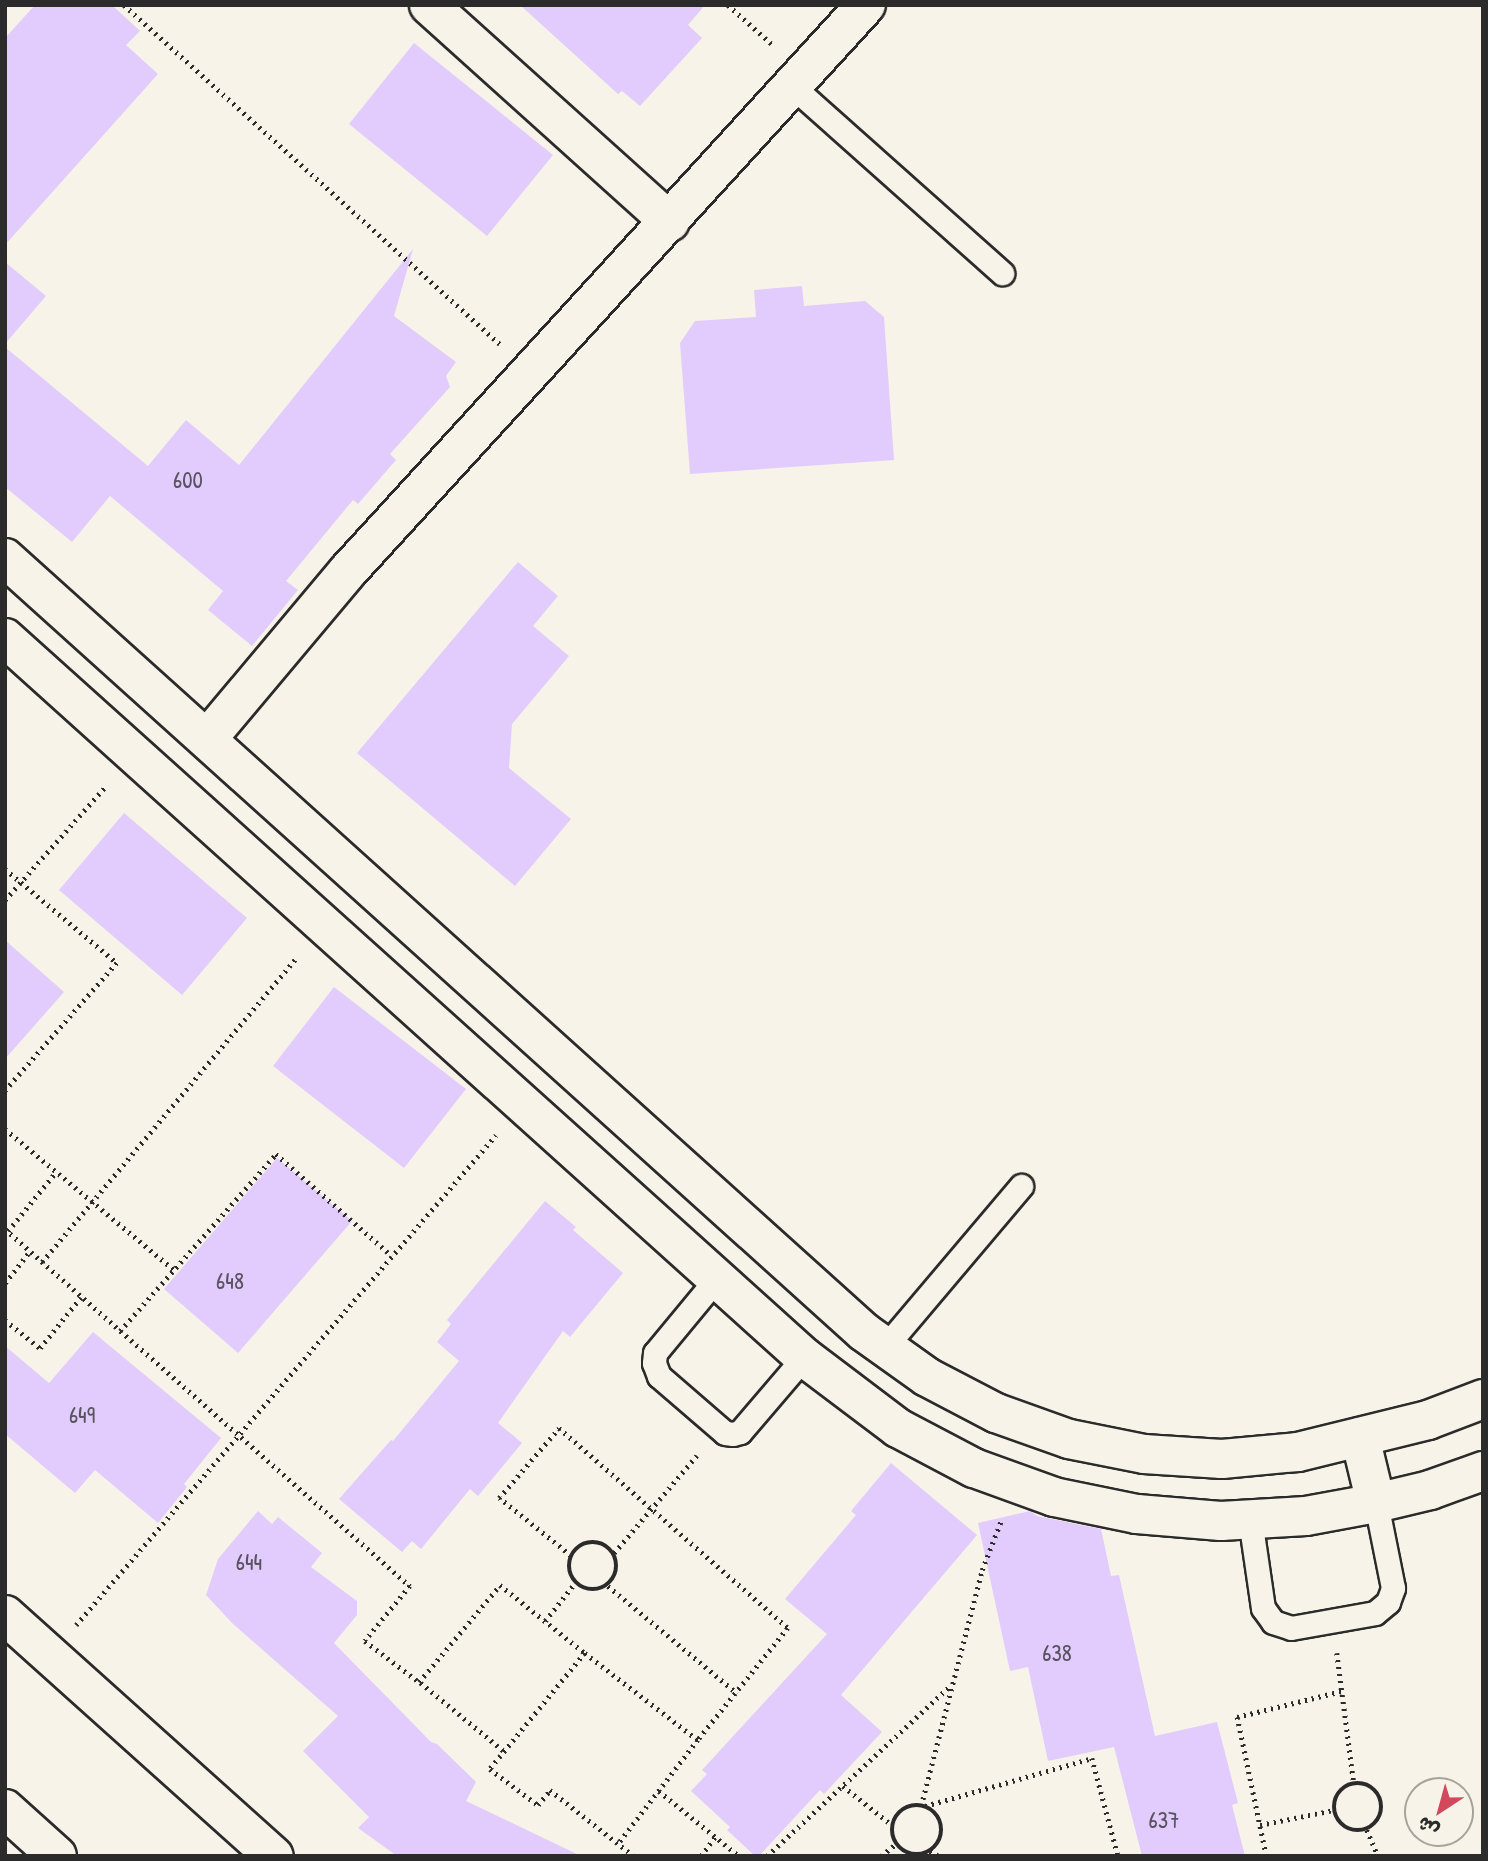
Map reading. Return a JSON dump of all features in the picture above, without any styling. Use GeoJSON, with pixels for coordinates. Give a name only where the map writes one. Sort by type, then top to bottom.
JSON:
{"type":"FeatureCollection","features":[{"type":"Feature","properties":{"kind":"street"},"geometry":{"type":"LineString","coordinates":[[429,5],[670,222]]}},
{"type":"Feature","properties":{"kind":"street"},"geometry":{"type":"LineString","coordinates":[[208,739],[348,571],[866,5]]}},
{"type":"Feature","properties":{"kind":"street"},"geometry":{"type":"LineString","coordinates":[[5,558],[854,1323],[927,1377],[996,1413],[1069,1439],[1144,1454],[1222,1459],[1298,1452],[1428,1420],[1483,1399]]}},
{"type":"Feature","properties":{"kind":"street"},"geometry":{"type":"LineString","coordinates":[[5,638],[804,1357],[898,1428],[974,1468],[1054,1497],[1137,1514],[1221,1521],[1306,1516],[1376,1503],[1430,1490],[1483,1471]]}},
{"type":"Feature","properties":{"kind":"street"},"geometry":{"type":"LineString","coordinates":[[1360,1437],[1376,1503]]}},
{"type":"Feature","properties":{"kind":"street"},"geometry":{"type":"LineString","coordinates":[[5,1615],[274,1856]]}},
{"type":"Feature","properties":{"kind":"street"},"geometry":{"type":"LineString","coordinates":[[5,1809],[57,1856]]}},
{"type":"Feature","properties":{"kind":"lane"},"geometry":{"type":"LineString","coordinates":[[797,79],[1002,273]]}},
{"type":"Feature","properties":{"kind":"lane"},"geometry":{"type":"LineString","coordinates":[[885,1347],[1021,1186]]}},
{"type":"Feature","properties":{"kind":"lane"},"geometry":{"type":"LineString","coordinates":[[717,1278],[660,1345],[654,1363],[659,1376],[720,1429],[733,1434],[740,1432],[804,1357]]}},
{"type":"Feature","properties":{"kind":"lane"},"geometry":{"type":"LineString","coordinates":[[1250,1519],[1263,1608],[1267,1616],[1281,1626],[1290,1628],[1375,1613],[1383,1608],[1392,1595],[1376,1503]]}},
{"type":"Feature","properties":{"kind":"path"},"geometry":{"type":"LineString","coordinates":[[124,5],[531,372]]}},
{"type":"Feature","properties":{"kind":"path"},"geometry":{"type":"LineString","coordinates":[[728,5],[797,79]]}},
{"type":"Feature","properties":{"kind":"path"},"geometry":{"type":"LineString","coordinates":[[5,900],[134,754]]}},
{"type":"Feature","properties":{"kind":"path"},"geometry":{"type":"LineString","coordinates":[[5,869],[117,963],[5,1091]]}},
{"type":"Feature","properties":{"kind":"path"},"geometry":{"type":"LineString","coordinates":[[42,1262],[324,925]]}},
{"type":"Feature","properties":{"kind":"path"},"geometry":{"type":"LineString","coordinates":[[50,1655],[523,1104]]}},
{"type":"Feature","properties":{"kind":"path"},"geometry":{"type":"LineString","coordinates":[[5,1129],[174,1270]]}},
{"type":"Feature","properties":{"kind":"path"},"geometry":{"type":"LineString","coordinates":[[120,1331],[276,1154],[392,1256]]}},
{"type":"Feature","properties":{"kind":"path"},"geometry":{"type":"LineString","coordinates":[[56,1172],[6,1230],[410,1586],[365,1641],[503,1751]]}},
{"type":"Feature","properties":{"kind":"path"},"geometry":{"type":"LineString","coordinates":[[5,1283],[30,1251]]}},
{"type":"Feature","properties":{"kind":"path"},"geometry":{"type":"LineString","coordinates":[[5,1320],[40,1348],[81,1297]]}},
{"type":"Feature","properties":{"kind":"path"},"geometry":{"type":"LineString","coordinates":[[571,1556],[499,1498],[559,1428],[788,1628],[619,1843]]}},
{"type":"Feature","properties":{"kind":"path"},"geometry":{"type":"LineString","coordinates":[[614,1553],[720,1429]]}},
{"type":"Feature","properties":{"kind":"path"},"geometry":{"type":"LineString","coordinates":[[923,1806],[951,1685],[985,1560],[1006,1512],[1022,1485]]}},
{"type":"Feature","properties":{"kind":"path"},"geometry":{"type":"LineString","coordinates":[[594,1541],[606,1545],[614,1553],[617,1564],[615,1576],[608,1586],[597,1590],[586,1589],[575,1583],[569,1573],[571,1556],[582,1543],[594,1541]]}},
{"type":"Feature","properties":{"kind":"path"},"geometry":{"type":"LineString","coordinates":[[545,1621],[575,1583]]}},
{"type":"Feature","properties":{"kind":"path"},"geometry":{"type":"LineString","coordinates":[[419,1682],[500,1584],[698,1740]]}},
{"type":"Feature","properties":{"kind":"path"},"geometry":{"type":"LineString","coordinates":[[608,1586],[737,1693]]}},
{"type":"Feature","properties":{"kind":"path"},"geometry":{"type":"LineString","coordinates":[[1332,1620],[1354,1784]]}},
{"type":"Feature","properties":{"kind":"path"},"geometry":{"type":"LineString","coordinates":[[585,1653],[490,1769],[538,1805],[550,1790],[635,1856]]}},
{"type":"Feature","properties":{"kind":"path"},"geometry":{"type":"LineString","coordinates":[[767,1856],[951,1685]]}},
{"type":"Feature","properties":{"kind":"path"},"geometry":{"type":"LineString","coordinates":[[1266,1856],[1237,1717],[1342,1692]]}},
{"type":"Feature","properties":{"kind":"path"},"geometry":{"type":"LineString","coordinates":[[892,1825],[902,1809],[923,1806],[1092,1758],[1118,1856]]}},
{"type":"Feature","properties":{"kind":"path"},"geometry":{"type":"LineString","coordinates":[[1354,1784],[1366,1784],[1376,1791],[1382,1812],[1377,1822],[1367,1830],[1357,1832],[1346,1829],[1338,1821],[1334,1810],[1339,1793],[1354,1784]]}},
{"type":"Feature","properties":{"kind":"path"},"geometry":{"type":"LineString","coordinates":[[843,1786],[892,1825],[896,1844],[904,1852],[939,1856]]}},
{"type":"Feature","properties":{"kind":"path"},"geometry":{"type":"LineString","coordinates":[[659,1791],[738,1856]]}},
{"type":"Feature","properties":{"kind":"path"},"geometry":{"type":"LineString","coordinates":[[923,1806],[941,1822],[942,1833],[928,1853]]}},
{"type":"Feature","properties":{"kind":"path"},"geometry":{"type":"LineString","coordinates":[[1260,1825],[1334,1810]]}},
{"type":"Feature","properties":{"kind":"path"},"geometry":{"type":"LineString","coordinates":[[1367,1830],[1378,1856]]}},
{"type":"Feature","properties":{"kind":"path"},"geometry":{"type":"LineString","coordinates":[[701,1856],[715,1837]]}},
{"type":"Feature","properties":{"kind":"path"},"geometry":{"type":"LineString","coordinates":[[881,1856],[896,1844]]}},
{"type":"Feature","properties":{"kind":"building"},"geometry":{"type":"Polygon","coordinates":[[[35,5],[112,5],[140,31],[126,45],[158,74],[5,245],[5,38],[35,5]]]}},
{"type":"Feature","properties":{"kind":"building"},"geometry":{"type":"Polygon","coordinates":[[[520,5],[705,5],[688,25],[702,38],[640,106],[622,91],[618,94],[520,5]]]}},
{"type":"Feature","properties":{"kind":"building"},"geometry":{"type":"Polygon","coordinates":[[[414,43],[553,155],[487,236],[349,124],[414,43]]]}},
{"type":"Feature","properties":{"kind":"building"},"geometry":{"type":"Polygon","coordinates":[[[413,249],[394,316],[456,362],[446,376],[450,387],[390,454],[396,460],[358,504],[353,500],[286,581],[298,590],[252,646],[208,610],[223,591],[110,496],[72,542],[5,487],[5,347],[148,466],[186,420],[239,465],[413,249]]]}},
{"type":"Feature","properties":{"kind":"building"},"geometry":{"type":"Polygon","coordinates":[[[5,262],[46,296],[5,344],[5,262]]]}},
{"type":"Feature","properties":{"kind":"building"},"geometry":{"type":"Polygon","coordinates":[[[802,286],[804,306],[865,301],[884,317],[894,460],[690,474],[680,343],[695,321],[756,317],[754,290],[802,286]]]}},
{"type":"Feature","properties":{"kind":"building"},"geometry":{"type":"Polygon","coordinates":[[[518,562],[558,596],[533,626],[569,656],[512,724],[509,768],[571,819],[515,886],[357,753],[518,562]]]}},
{"type":"Feature","properties":{"kind":"building"},"geometry":{"type":"Polygon","coordinates":[[[124,813],[247,918],[182,995],[59,890],[124,813]]]}},
{"type":"Feature","properties":{"kind":"building"},"geometry":{"type":"Polygon","coordinates":[[[5,940],[64,992],[5,1059],[5,940]]]}},
{"type":"Feature","properties":{"kind":"building"},"geometry":{"type":"Polygon","coordinates":[[[334,987],[466,1089],[404,1168],[273,1066],[334,987]]]}},
{"type":"Feature","properties":{"kind":"building"},"geometry":{"type":"Polygon","coordinates":[[[277,1158],[352,1221],[238,1353],[164,1289],[277,1158]]]}},
{"type":"Feature","properties":{"kind":"building"},"geometry":{"type":"Polygon","coordinates":[[[545,1201],[576,1227],[573,1230],[623,1273],[570,1337],[563,1331],[498,1423],[522,1443],[478,1496],[470,1489],[421,1549],[412,1541],[402,1552],[339,1499],[391,1440],[393,1441],[459,1361],[437,1342],[451,1324],[447,1320],[545,1201]]]}},
{"type":"Feature","properties":{"kind":"building"},"geometry":{"type":"Polygon","coordinates":[[[93,1332],[221,1438],[184,1484],[187,1487],[158,1523],[95,1470],[75,1493],[5,1434],[5,1346],[49,1383],[93,1332]]]}},
{"type":"Feature","properties":{"kind":"building"},"geometry":{"type":"Polygon","coordinates":[[[891,1463],[977,1535],[841,1695],[882,1732],[824,1794],[820,1790],[759,1856],[755,1856],[727,1830],[730,1827],[691,1791],[707,1774],[702,1770],[827,1634],[785,1599],[856,1515],[851,1511],[891,1463]]]}},
{"type":"Feature","properties":{"kind":"building"},"geometry":{"type":"Polygon","coordinates":[[[258,1511],[272,1524],[278,1517],[322,1553],[311,1567],[357,1601],[357,1615],[334,1643],[431,1742],[437,1744],[476,1782],[466,1801],[581,1856],[397,1856],[358,1828],[369,1817],[303,1751],[338,1716],[232,1623],[206,1595],[218,1559],[258,1511]]]}},
{"type":"Feature","properties":{"kind":"building"},"geometry":{"type":"Polygon","coordinates":[[[1030,1511],[1037,1516],[1101,1529],[1111,1576],[1119,1575],[1155,1736],[1217,1722],[1238,1803],[1232,1805],[1245,1856],[1142,1856],[1114,1747],[1048,1761],[1028,1667],[1010,1671],[978,1523],[1030,1511]]]}}]}
